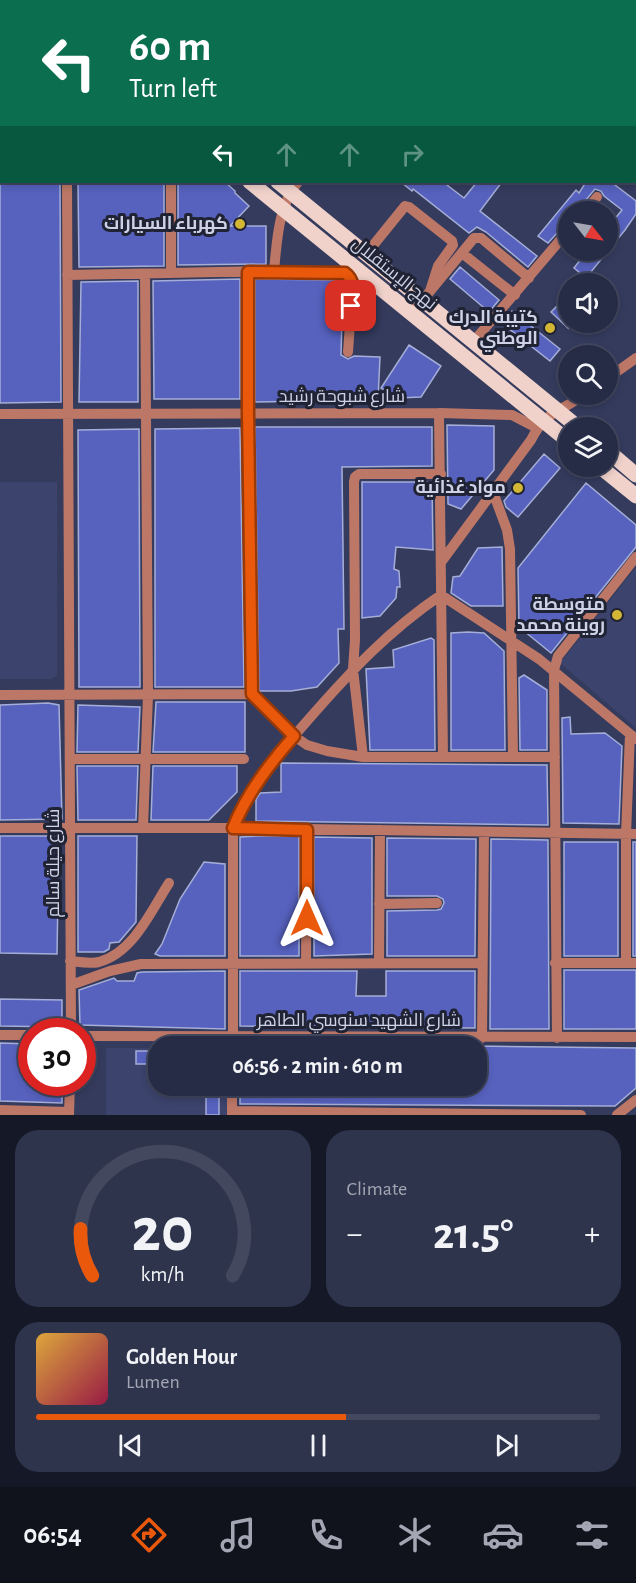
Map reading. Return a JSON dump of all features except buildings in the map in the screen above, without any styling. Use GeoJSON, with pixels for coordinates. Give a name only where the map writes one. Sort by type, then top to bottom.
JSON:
{"type":"FeatureCollection","features":[{"type":"Feature","properties":{"kind":"main road","name":"نهج الإستقلال"},"geometry":{"type":"LineString","coordinates":[[258,183],[282,186],[368,253],[427,295],[474,341],[566,417]]}},
{"type":"Feature","properties":{"kind":"main road","name":"نهج الإستقلال"},"geometry":{"type":"LineString","coordinates":[[282,186],[284,209],[412,313],[541,424],[558,435]]}},
{"type":"Feature","properties":{"kind":"main road"},"geometry":{"type":"LineString","coordinates":[[618,460],[636,475]]}},
{"type":"Feature","properties":{"kind":"main road"},"geometry":{"type":"LineString","coordinates":[[613,477],[636,496]]}},
{"type":"Feature","properties":{"kind":"street","name":"شارع حيلة سالم"},"geometry":{"type":"LineString","coordinates":[[67,183],[71,1018]]}},
{"type":"Feature","properties":{"kind":"street"},"geometry":{"type":"LineString","coordinates":[[171,183],[171,273]]}},
{"type":"Feature","properties":{"kind":"street"},"geometry":{"type":"LineString","coordinates":[[274,271],[277,233],[284,209],[282,186]]}},
{"type":"Feature","properties":{"kind":"street"},"geometry":{"type":"LineString","coordinates":[[594,201],[597,197]]}},
{"type":"Feature","properties":{"kind":"street"},"geometry":{"type":"LineString","coordinates":[[368,253],[405,206],[409,207],[452,241],[453,245],[438,267],[427,295]]}},
{"type":"Feature","properties":{"kind":"street"},"geometry":{"type":"LineString","coordinates":[[412,313],[474,238],[481,238],[529,278]]}},
{"type":"Feature","properties":{"kind":"street"},"geometry":{"type":"LineString","coordinates":[[474,341],[558,243]]}},
{"type":"Feature","properties":{"kind":"street"},"geometry":{"type":"LineString","coordinates":[[462,253],[515,295]]}},
{"type":"Feature","properties":{"kind":"street"},"geometry":{"type":"LineString","coordinates":[[67,275],[274,271],[345,273],[351,277],[353,282],[348,352]]}},
{"type":"Feature","properties":{"kind":"street"},"geometry":{"type":"LineString","coordinates":[[248,272],[252,694],[294,736],[306,745],[327,751],[363,757],[555,757]]}},
{"type":"Feature","properties":{"kind":"street"},"geometry":{"type":"LineString","coordinates":[[143,828],[147,695],[145,274]]}},
{"type":"Feature","properties":{"kind":"street"},"geometry":{"type":"LineString","coordinates":[[618,371],[636,358]]}},
{"type":"Feature","properties":{"kind":"street"},"geometry":{"type":"LineString","coordinates":[[442,562],[541,424],[564,405]]}},
{"type":"Feature","properties":{"kind":"street"},"geometry":{"type":"LineString","coordinates":[[439,413],[443,757]]}},
{"type":"Feature","properties":{"kind":"street","name":"شارع شبوحة رشيد"},"geometry":{"type":"LineString","coordinates":[[0,414],[439,413],[512,415],[541,424]]}},
{"type":"Feature","properties":{"kind":"street"},"geometry":{"type":"LineString","coordinates":[[363,757],[353,669],[355,477],[359,474],[441,474]]}},
{"type":"Feature","properties":{"kind":"street"},"geometry":{"type":"LineString","coordinates":[[493,492],[507,531],[510,549],[513,757]]}},
{"type":"Feature","properties":{"kind":"street"},"geometry":{"type":"LineString","coordinates":[[557,1038],[554,670],[558,656],[636,557]]}},
{"type":"Feature","properties":{"kind":"street"},"geometry":{"type":"LineString","coordinates":[[233,1036],[233,828],[241,807],[258,780],[353,669],[416,612],[441,595]]}},
{"type":"Feature","properties":{"kind":"street"},"geometry":{"type":"LineString","coordinates":[[441,595],[554,670],[633,736],[631,963],[555,963]]}},
{"type":"Feature","properties":{"kind":"street"},"geometry":{"type":"LineString","coordinates":[[0,695],[252,694]]}},
{"type":"Feature","properties":{"kind":"street"},"geometry":{"type":"LineString","coordinates":[[70,759],[244,759]]}},
{"type":"Feature","properties":{"kind":"street"},"geometry":{"type":"LineString","coordinates":[[0,828],[233,828],[631,834]]}},
{"type":"Feature","properties":{"kind":"street"},"geometry":{"type":"LineString","coordinates":[[306,963],[307,830]]}},
{"type":"Feature","properties":{"kind":"street"},"geometry":{"type":"LineString","coordinates":[[379,963],[380,830]]}},
{"type":"Feature","properties":{"kind":"street"},"geometry":{"type":"LineString","coordinates":[[482,1036],[484,832]]}},
{"type":"Feature","properties":{"kind":"street"},"geometry":{"type":"LineString","coordinates":[[70,964],[97,963],[122,950],[146,921],[169,883]]}},
{"type":"Feature","properties":{"kind":"street"},"geometry":{"type":"LineString","coordinates":[[379,904],[437,903]]}},
{"type":"Feature","properties":{"kind":"street"},"geometry":{"type":"LineString","coordinates":[[71,984],[141,964],[482,963]]}},
{"type":"Feature","properties":{"kind":"street"},"geometry":{"type":"LineString","coordinates":[[0,1035],[18,1035]]}},
{"type":"Feature","properties":{"kind":"street","name":"شارع الشهيد سنوسي الطاهر"},"geometry":{"type":"LineString","coordinates":[[96,1037],[148,1039]]}},
{"type":"Feature","properties":{"kind":"street","name":"شارع الشهيد سنوسي الطاهر"},"geometry":{"type":"LineString","coordinates":[[487,1038],[636,1037]]}},
{"type":"Feature","properties":{"kind":"street"},"geometry":{"type":"LineString","coordinates":[[0,1110],[69,1113],[70,1096]]}},
{"type":"Feature","properties":{"kind":"street"},"geometry":{"type":"LineString","coordinates":[[232,1096],[232,1113],[581,1115]]}},
{"type":"Feature","properties":{"kind":"street"},"geometry":{"type":"LineString","coordinates":[[617,1115],[636,1100]]}},
{"type":"Feature","properties":{"kind":"shaded area"},"geometry":{"type":"Polygon","coordinates":[[[0,482],[57,482],[57,675],[52,679],[0,679],[0,482]]]}},
{"type":"Feature","properties":{"kind":"shaded area","name":"متوسطة روينة محمد"},"geometry":{"type":"Polygon","coordinates":[[[636,567],[636,728],[560,663],[636,567]]]}},
{"type":"Feature","properties":{"kind":"shaded area"},"geometry":{"type":"Polygon","coordinates":[[[106,1048],[148,1048],[148,1096],[227,1096],[227,1115],[106,1115],[106,1048]]]}},
{"type":"Feature","properties":{"kind":"place","name":"كهرباء السيارات"},"geometry":{"type":"Point","coordinates":[240,224]}},
{"type":"Feature","properties":{"kind":"place","name":"كتيبة الدرك الوطني"},"geometry":{"type":"Point","coordinates":[550,328]}},
{"type":"Feature","properties":{"kind":"place","name":"مواد غذائية"},"geometry":{"type":"Point","coordinates":[518,488]}},
{"type":"Feature","properties":{"kind":"place","name":"متوسطة روينة محمد"},"geometry":{"type":"Point","coordinates":[617,615]}},
{"type":"Feature","properties":{"kind":"route"},"geometry":{"type":"LineString","coordinates":[[307,918],[307,830],[233,828],[241,807],[258,780],[294,736],[252,694],[248,272],[345,273],[351,277],[353,282],[351,306]]}}]}
